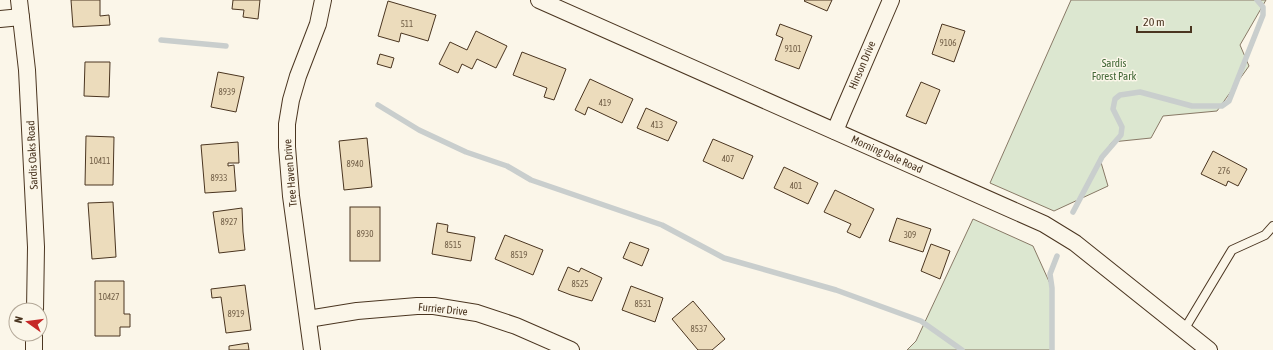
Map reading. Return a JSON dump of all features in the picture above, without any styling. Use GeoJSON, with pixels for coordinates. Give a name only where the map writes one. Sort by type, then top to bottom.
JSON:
{"type":"FeatureCollection","features":[{"type":"Feature","properties":{"kind":"street","name":"Sardis Oaks Road"},"geometry":{"type":"LineString","coordinates":[[19,0],[27,70],[36,247],[35,302]]}},
{"type":"Feature","properties":{"kind":"street","name":"Tree Haven Drive"},"geometry":{"type":"LineString","coordinates":[[312,350],[291,196],[287,147],[287,124],[290,100],[318,24],[323,0]]}},
{"type":"Feature","properties":{"kind":"street","name":"Hinson Drive"},"geometry":{"type":"LineString","coordinates":[[835,132],[890,0]]}},
{"type":"Feature","properties":{"kind":"street","name":"Morning Dale Road"},"geometry":{"type":"LineString","coordinates":[[547,2],[1050,228],[1075,243],[1209,350]]}},
{"type":"Feature","properties":{"kind":"street"},"geometry":{"type":"LineString","coordinates":[[0,19],[21,17]]}},
{"type":"Feature","properties":{"kind":"street","name":"Furrier Drive"},"geometry":{"type":"LineString","coordinates":[[308,319],[356,311],[434,306],[477,313],[516,326],[572,350]]}},
{"type":"Feature","properties":{"kind":"lane"},"geometry":{"type":"LineString","coordinates":[[1184,330],[1232,250],[1265,235],[1273,226]]}},
{"type":"Feature","properties":{"kind":"green space","name":"Sardis Forest Park"},"geometry":{"type":"Polygon","coordinates":[[[1071,0],[1266,0],[1240,45],[1249,66],[1217,111],[1163,116],[1151,138],[1112,142],[1100,159],[1108,186],[1054,211],[990,183],[1071,0]]]}},
{"type":"Feature","properties":{"kind":"green space"},"geometry":{"type":"Polygon","coordinates":[[[973,219],[1033,246],[1052,288],[1052,350],[907,350],[916,341],[973,219]]]}},
{"type":"Feature","properties":{"kind":"building"},"geometry":{"type":"Polygon","coordinates":[[[71,0],[100,0],[100,16],[109,15],[110,25],[73,27],[71,0]]]}},
{"type":"Feature","properties":{"kind":"building"},"geometry":{"type":"Polygon","coordinates":[[[233,0],[260,0],[258,19],[243,17],[244,10],[232,9],[233,0]]]}},
{"type":"Feature","properties":{"kind":"building"},"geometry":{"type":"Polygon","coordinates":[[[832,0],[827,11],[804,1],[832,0]]]}},
{"type":"Feature","properties":{"kind":"building"},"geometry":{"type":"Polygon","coordinates":[[[388,1],[436,15],[428,41],[401,33],[399,42],[378,36],[388,1]]]}},
{"type":"Feature","properties":{"kind":"building"},"geometry":{"type":"Polygon","coordinates":[[[780,24],[812,36],[799,69],[775,60],[783,38],[776,35],[780,24]]]}},
{"type":"Feature","properties":{"kind":"building"},"geometry":{"type":"Polygon","coordinates":[[[942,24],[965,31],[954,62],[932,54],[942,24]]]}},
{"type":"Feature","properties":{"kind":"building"},"geometry":{"type":"Polygon","coordinates":[[[476,31],[507,46],[496,68],[477,59],[472,69],[462,64],[458,73],[439,64],[450,42],[467,50],[476,31]]]}},
{"type":"Feature","properties":{"kind":"building"},"geometry":{"type":"Polygon","coordinates":[[[522,52],[566,69],[554,100],[544,97],[547,88],[513,75],[522,52]]]}},
{"type":"Feature","properties":{"kind":"building"},"geometry":{"type":"Polygon","coordinates":[[[380,54],[394,58],[391,68],[377,64],[380,54]]]}},
{"type":"Feature","properties":{"kind":"building"},"geometry":{"type":"Polygon","coordinates":[[[85,62],[110,62],[109,97],[84,96],[85,62]]]}},
{"type":"Feature","properties":{"kind":"building"},"geometry":{"type":"Polygon","coordinates":[[[218,72],[244,77],[236,112],[211,107],[218,72]]]}},
{"type":"Feature","properties":{"kind":"building"},"geometry":{"type":"Polygon","coordinates":[[[590,79],[633,99],[622,123],[588,107],[585,115],[575,110],[590,79]]]}},
{"type":"Feature","properties":{"kind":"building"},"geometry":{"type":"Polygon","coordinates":[[[921,82],[940,90],[926,124],[906,116],[921,82]]]}},
{"type":"Feature","properties":{"kind":"building"},"geometry":{"type":"Polygon","coordinates":[[[646,108],[677,122],[668,141],[637,128],[646,108]]]}},
{"type":"Feature","properties":{"kind":"building"},"geometry":{"type":"Polygon","coordinates":[[[86,136],[114,137],[113,185],[85,185],[86,136]]]}},
{"type":"Feature","properties":{"kind":"building"},"geometry":{"type":"Polygon","coordinates":[[[367,138],[372,187],[344,190],[339,141],[367,138]]]}},
{"type":"Feature","properties":{"kind":"building"},"geometry":{"type":"Polygon","coordinates":[[[713,139],[753,156],[743,179],[703,161],[713,139]]]}},
{"type":"Feature","properties":{"kind":"building"},"geometry":{"type":"Polygon","coordinates":[[[238,142],[239,163],[228,163],[228,166],[234,165],[236,191],[205,193],[201,145],[238,142]]]}},
{"type":"Feature","properties":{"kind":"building"},"geometry":{"type":"Polygon","coordinates":[[[1213,151],[1247,169],[1238,186],[1228,181],[1226,186],[1201,174],[1213,151]]]}},
{"type":"Feature","properties":{"kind":"building"},"geometry":{"type":"Polygon","coordinates":[[[784,167],[818,183],[808,204],[774,188],[784,167]]]}},
{"type":"Feature","properties":{"kind":"building"},"geometry":{"type":"Polygon","coordinates":[[[835,190],[874,209],[860,238],[847,232],[851,224],[824,212],[835,190]]]}},
{"type":"Feature","properties":{"kind":"building"},"geometry":{"type":"Polygon","coordinates":[[[113,202],[116,257],[92,259],[88,203],[113,202]]]}},
{"type":"Feature","properties":{"kind":"building"},"geometry":{"type":"Polygon","coordinates":[[[350,207],[380,207],[380,261],[350,261],[350,207]]]}},
{"type":"Feature","properties":{"kind":"building"},"geometry":{"type":"Polygon","coordinates":[[[242,208],[245,250],[219,253],[213,212],[242,208]]]}},
{"type":"Feature","properties":{"kind":"building"},"geometry":{"type":"Polygon","coordinates":[[[897,218],[931,229],[923,252],[889,241],[897,218]]]}},
{"type":"Feature","properties":{"kind":"building"},"geometry":{"type":"Polygon","coordinates":[[[437,223],[448,225],[447,232],[475,237],[471,261],[432,254],[437,223]]]}},
{"type":"Feature","properties":{"kind":"building"},"geometry":{"type":"Polygon","coordinates":[[[505,235],[543,250],[533,275],[495,259],[505,235]]]}},
{"type":"Feature","properties":{"kind":"building"},"geometry":{"type":"Polygon","coordinates":[[[630,242],[649,249],[642,266],[623,258],[630,242]]]}},
{"type":"Feature","properties":{"kind":"building"},"geometry":{"type":"Polygon","coordinates":[[[931,244],[950,251],[940,279],[921,271],[931,244]]]}},
{"type":"Feature","properties":{"kind":"building"},"geometry":{"type":"Polygon","coordinates":[[[568,267],[579,272],[581,268],[602,278],[592,301],[558,290],[568,267]]]}},
{"type":"Feature","properties":{"kind":"building"},"geometry":{"type":"Polygon","coordinates":[[[95,281],[124,281],[124,314],[130,314],[130,327],[120,327],[120,336],[95,336],[95,281]]]}},
{"type":"Feature","properties":{"kind":"building"},"geometry":{"type":"Polygon","coordinates":[[[245,285],[251,330],[226,333],[221,297],[212,298],[211,289],[245,285]]]}},
{"type":"Feature","properties":{"kind":"building"},"geometry":{"type":"Polygon","coordinates":[[[631,286],[663,298],[655,322],[622,310],[631,286]]]}},
{"type":"Feature","properties":{"kind":"building"},"geometry":{"type":"Polygon","coordinates":[[[693,301],[725,339],[712,350],[698,350],[672,319],[693,301]]]}},
{"type":"Feature","properties":{"kind":"building"},"geometry":{"type":"Polygon","coordinates":[[[248,343],[249,350],[229,350],[229,346],[248,343]]]}},
{"type":"Feature","properties":{"kind":"waterway"},"geometry":{"type":"LineString","coordinates":[[1073,212],[1102,157],[1121,135],[1122,127],[1113,109],[1115,99],[1120,95],[1140,92],[1192,106],[1222,106],[1229,101],[1263,15],[1263,7],[1257,0]]}},
{"type":"Feature","properties":{"kind":"waterway"},"geometry":{"type":"LineString","coordinates":[[161,40],[226,46]]}},
{"type":"Feature","properties":{"kind":"waterway"},"geometry":{"type":"LineString","coordinates":[[378,105],[419,130],[466,152],[507,166],[531,180],[662,225],[724,258],[836,290],[921,321],[962,350]]}},
{"type":"Feature","properties":{"kind":"waterway"},"geometry":{"type":"LineString","coordinates":[[1052,350],[1052,288],[1050,274],[1057,256]]}}]}
